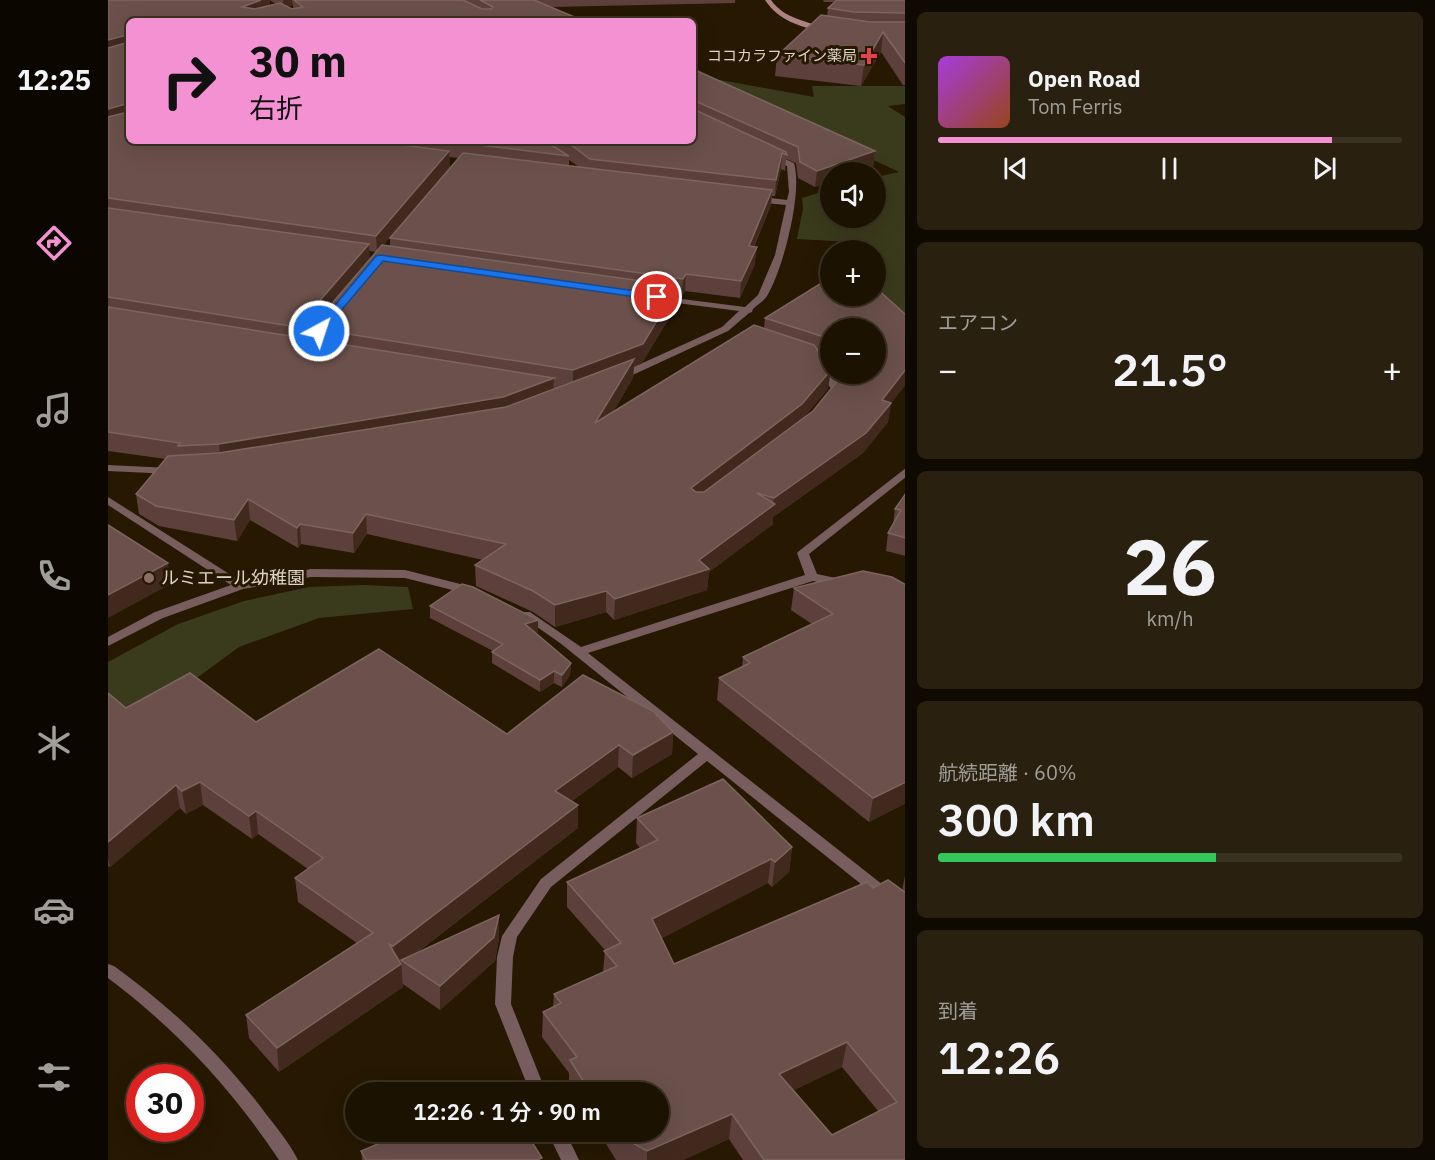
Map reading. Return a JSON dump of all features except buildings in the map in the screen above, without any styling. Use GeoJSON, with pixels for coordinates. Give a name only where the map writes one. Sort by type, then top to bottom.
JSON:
{"type":"FeatureCollection","features":[{"type":"Feature","properties":{"kind":"street"},"geometry":{"type":"LineString","coordinates":[[768,0],[775,12],[793,22],[834,32]]}},
{"type":"Feature","properties":{"kind":"street"},"geometry":{"type":"LineString","coordinates":[[608,382],[730,331],[762,296],[773,274],[793,192],[791,165],[762,151]]}},
{"type":"Feature","properties":{"kind":"street"},"geometry":{"type":"LineString","coordinates":[[746,198],[791,203]]}},
{"type":"Feature","properties":{"kind":"street"},"geometry":{"type":"LineString","coordinates":[[646,296],[749,310]]}},
{"type":"Feature","properties":{"kind":"street"},"geometry":{"type":"LineString","coordinates":[[807,357],[817,360],[836,389],[824,404]]}},
{"type":"Feature","properties":{"kind":"street"},"geometry":{"type":"LineString","coordinates":[[108,468],[153,472],[187,470]]}},
{"type":"Feature","properties":{"kind":"street"},"geometry":{"type":"LineString","coordinates":[[812,577],[802,553],[905,472]]}},
{"type":"Feature","properties":{"kind":"street"},"geometry":{"type":"LineString","coordinates":[[108,500],[240,586]]}},
{"type":"Feature","properties":{"kind":"street"},"geometry":{"type":"LineString","coordinates":[[108,642],[159,615],[240,586],[311,573],[405,574],[488,598]]}},
{"type":"Feature","properties":{"kind":"street"},"geometry":{"type":"LineString","coordinates":[[578,652],[812,577],[855,585]]}},
{"type":"Feature","properties":{"kind":"street"},"geometry":{"type":"LineString","coordinates":[[508,607],[528,617],[578,652],[905,911]]}},
{"type":"Feature","properties":{"kind":"street"},"geometry":{"type":"LineString","coordinates":[[534,1082],[502,1004],[505,957],[510,936],[546,883],[706,755]]}},
{"type":"Feature","properties":{"kind":"street"},"geometry":{"type":"LineString","coordinates":[[108,970],[164,1012],[211,1058],[261,1118],[289,1160]]}},
{"type":"Feature","properties":{"kind":"street"},"geometry":{"type":"LineString","coordinates":[[561,1142],[570,1160]]}},
{"type":"Feature","properties":{"kind":"green space"},"geometry":{"type":"Polygon","coordinates":[[[696,76],[814,97],[812,86],[905,86],[905,104],[888,106],[905,117],[905,324],[886,305],[886,240],[797,239],[803,208],[802,198],[820,192],[820,228],[886,228],[886,175],[899,172],[886,166],[886,162],[878,162],[696,76]]]}},
{"type":"Feature","properties":{"kind":"green space"},"geometry":{"type":"Polygon","coordinates":[[[364,585],[408,587],[413,609],[319,618],[239,647],[190,683],[121,726],[108,708],[108,662],[178,624],[244,601],[309,587],[364,585]]]}},
{"type":"Feature","properties":{"kind":"place","name":"ココカラファイン薬局"},"geometry":{"type":"Point","coordinates":[869,56]}},
{"type":"Feature","properties":{"kind":"place","name":"ルミエール幼稚園"},"geometry":{"type":"Point","coordinates":[149,578]}},
{"type":"Feature","properties":{"kind":"route"},"geometry":{"type":"LineString","coordinates":[[319,331],[380,258],[657,297]]}}]}
